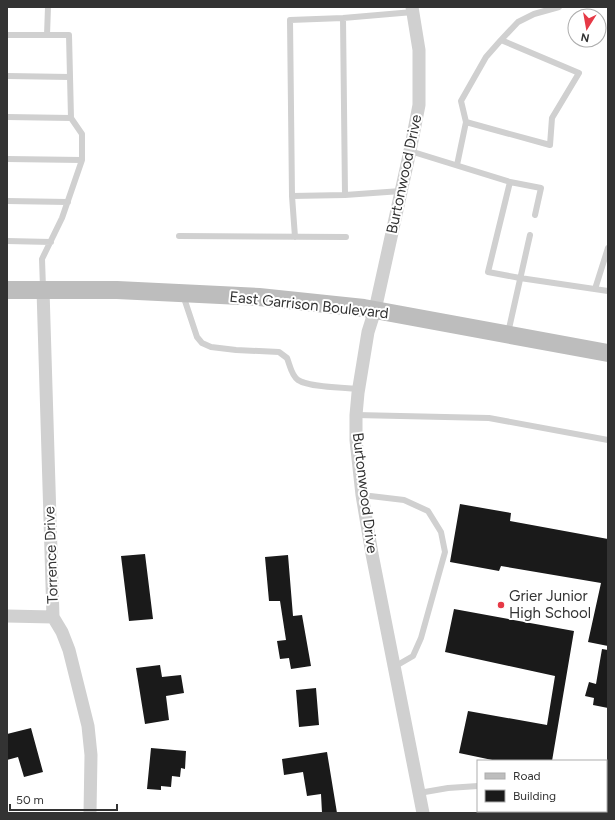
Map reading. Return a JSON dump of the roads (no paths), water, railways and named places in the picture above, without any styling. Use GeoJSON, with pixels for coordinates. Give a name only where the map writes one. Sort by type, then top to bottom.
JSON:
{"type":"FeatureCollection","features":[{"type":"Feature","properties":{"kind":"main road","name":"East Garrison Boulevard"},"geometry":{"type":"LineString","coordinates":[[7,290],[117,290],[259,297],[364,308],[608,353]]}},
{"type":"Feature","properties":{"kind":"street","name":"Burtonwood Drive"},"geometry":{"type":"LineString","coordinates":[[412,10],[419,50],[418,105],[410,151],[375,310],[368,332],[356,415],[356,440],[362,495],[423,813]]}},
{"type":"Feature","properties":{"kind":"street","name":"Torrence Drive"},"geometry":{"type":"LineString","coordinates":[[43,290],[53,617],[62,632],[69,650],[88,726],[92,755],[90,813]]}},
{"type":"Feature","properties":{"kind":"street"},"geometry":{"type":"LineString","coordinates":[[7,616],[53,617]]}},
{"type":"Feature","properties":{"kind":"lane"},"geometry":{"type":"LineString","coordinates":[[47,35],[48,7]]}},
{"type":"Feature","properties":{"kind":"lane"},"geometry":{"type":"LineString","coordinates":[[457,165],[466,122],[461,101],[486,57],[518,22],[534,14],[559,7]]}},
{"type":"Feature","properties":{"kind":"lane"},"geometry":{"type":"LineString","coordinates":[[295,237],[292,196],[290,20],[343,18],[412,10]]}},
{"type":"Feature","properties":{"kind":"lane"},"geometry":{"type":"LineString","coordinates":[[343,18],[345,195]]}},
{"type":"Feature","properties":{"kind":"lane"},"geometry":{"type":"LineString","coordinates":[[7,35],[69,35],[71,118],[82,134],[82,160],[68,202],[42,259],[43,290]]}},
{"type":"Feature","properties":{"kind":"lane"},"geometry":{"type":"LineString","coordinates":[[466,122],[550,145],[552,118],[580,73],[501,40]]}},
{"type":"Feature","properties":{"kind":"lane"},"geometry":{"type":"LineString","coordinates":[[7,76],[70,77]]}},
{"type":"Feature","properties":{"kind":"lane"},"geometry":{"type":"LineString","coordinates":[[7,117],[71,118]]}},
{"type":"Feature","properties":{"kind":"lane"},"geometry":{"type":"LineString","coordinates":[[410,151],[510,182],[541,188],[535,215]]}},
{"type":"Feature","properties":{"kind":"lane"},"geometry":{"type":"LineString","coordinates":[[7,159],[82,160]]}},
{"type":"Feature","properties":{"kind":"lane"},"geometry":{"type":"LineString","coordinates":[[510,182],[488,272],[608,291]]}},
{"type":"Feature","properties":{"kind":"lane"},"geometry":{"type":"LineString","coordinates":[[292,196],[345,195],[401,190]]}},
{"type":"Feature","properties":{"kind":"lane"},"geometry":{"type":"LineString","coordinates":[[7,201],[68,202]]}},
{"type":"Feature","properties":{"kind":"lane"},"geometry":{"type":"LineString","coordinates":[[508,335],[530,235]]}},
{"type":"Feature","properties":{"kind":"lane"},"geometry":{"type":"LineString","coordinates":[[179,236],[346,237]]}},
{"type":"Feature","properties":{"kind":"lane"},"geometry":{"type":"LineString","coordinates":[[7,241],[51,242]]}},
{"type":"Feature","properties":{"kind":"lane"},"geometry":{"type":"LineString","coordinates":[[595,289],[608,248]]}},
{"type":"Feature","properties":{"kind":"lane"},"geometry":{"type":"LineString","coordinates":[[183,294],[197,337],[202,343],[211,347],[236,350],[279,352],[287,358],[292,374],[297,379],[306,383],[359,389]]}},
{"type":"Feature","properties":{"kind":"lane"},"geometry":{"type":"LineString","coordinates":[[356,415],[489,418],[608,440]]}},
{"type":"Feature","properties":{"kind":"lane"},"geometry":{"type":"LineString","coordinates":[[362,495],[404,500],[428,511],[441,532],[445,552],[421,638],[413,656],[394,667]]}},
{"type":"Feature","properties":{"kind":"lane"},"geometry":{"type":"LineString","coordinates":[[419,793],[448,788],[477,786]]}},
{"type":"Feature","properties":{"kind":"place","name":"Grier Junior High School"},"geometry":{"type":"Point","coordinates":[501,605]}}]}
